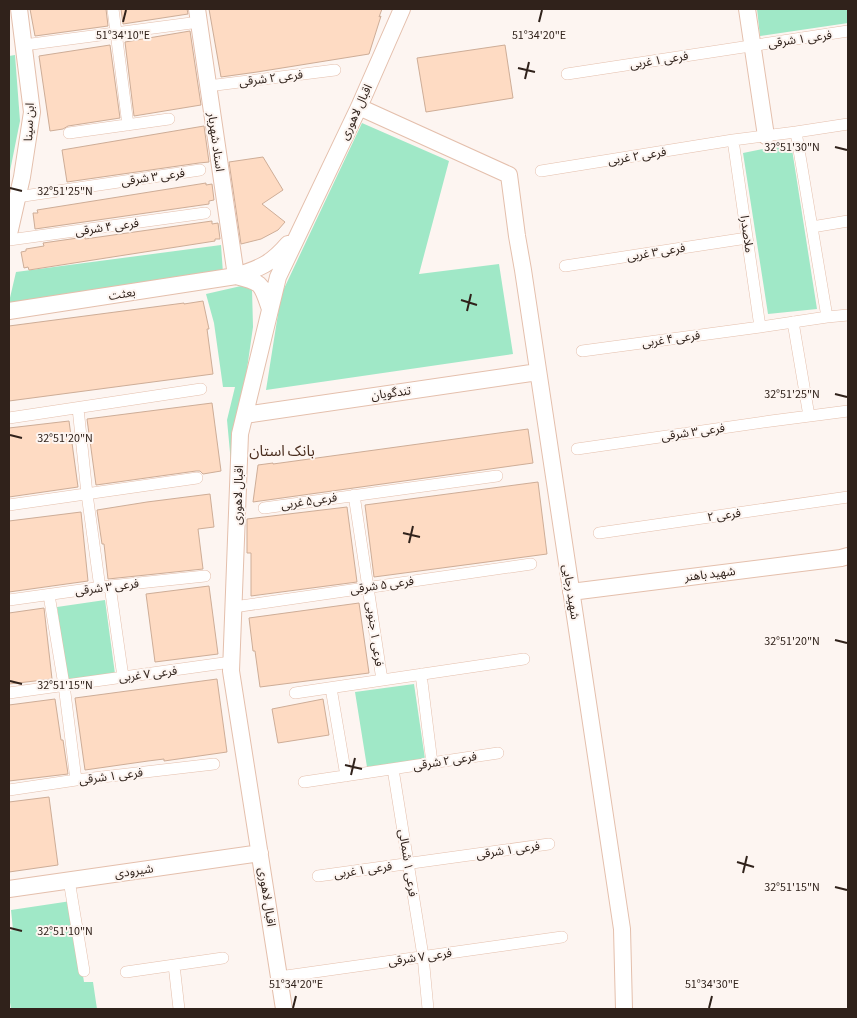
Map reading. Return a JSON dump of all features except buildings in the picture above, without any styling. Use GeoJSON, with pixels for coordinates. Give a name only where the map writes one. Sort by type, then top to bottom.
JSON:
{"type":"FeatureCollection","features":[{"type":"Feature","properties":{"kind":"street","name":"ابن سینا"},"geometry":{"type":"LineString","coordinates":[[9,234],[26,152],[32,112],[18,38],[19,9]]}},
{"type":"Feature","properties":{"kind":"street"},"geometry":{"type":"LineString","coordinates":[[113,9],[128,125]]}},
{"type":"Feature","properties":{"kind":"street","name":"اقبال لاهوری"},"geometry":{"type":"LineString","coordinates":[[284,1009],[231,671],[240,434],[278,277],[360,107],[402,9]]}},
{"type":"Feature","properties":{"kind":"street"},"geometry":{"type":"LineString","coordinates":[[747,9],[766,136]]}},
{"type":"Feature","properties":{"kind":"street"},"geometry":{"type":"LineString","coordinates":[[18,38],[116,33],[198,16]]}},
{"type":"Feature","properties":{"kind":"street","name":"استاد شهریار"},"geometry":{"type":"LineString","coordinates":[[198,16],[236,276]]}},
{"type":"Feature","properties":{"kind":"street","name":"فرعی ۱ شرقی"},"geometry":{"type":"LineString","coordinates":[[752,46],[848,32]]}},
{"type":"Feature","properties":{"kind":"street","name":"فرعی ۱ غربی"},"geometry":{"type":"LineString","coordinates":[[567,74],[752,46]]}},
{"type":"Feature","properties":{"kind":"street","name":"فرعی ۲ شرقی"},"geometry":{"type":"LineString","coordinates":[[208,86],[335,70]]}},
{"type":"Feature","properties":{"kind":"street","name":"شهید رجایی"},"geometry":{"type":"LineString","coordinates":[[360,107],[509,175],[622,930],[624,1009]]}},
{"type":"Feature","properties":{"kind":"street"},"geometry":{"type":"LineString","coordinates":[[69,133],[169,120]]}},
{"type":"Feature","properties":{"kind":"street"},"geometry":{"type":"LineString","coordinates":[[733,140],[848,124]]}},
{"type":"Feature","properties":{"kind":"street"},"geometry":{"type":"LineString","coordinates":[[796,132],[827,317]]}},
{"type":"Feature","properties":{"kind":"street","name":"فرعی ۲ غربی"},"geometry":{"type":"LineString","coordinates":[[541,171],[733,140]]}},
{"type":"Feature","properties":{"kind":"street","name":"ملاصدرا"},"geometry":{"type":"LineString","coordinates":[[733,140],[760,326]]}},
{"type":"Feature","properties":{"kind":"street","name":"فرعی ۳ شرقی"},"geometry":{"type":"LineString","coordinates":[[17,197],[200,170]]}},
{"type":"Feature","properties":{"kind":"street","name":"فرعی ۴ شرقی"},"geometry":{"type":"LineString","coordinates":[[9,240],[205,213]]}},
{"type":"Feature","properties":{"kind":"street"},"geometry":{"type":"LineString","coordinates":[[812,227],[848,221]]}},
{"type":"Feature","properties":{"kind":"street","name":"بعثت"},"geometry":{"type":"LineString","coordinates":[[9,311],[236,276],[262,268],[280,254],[300,230]]}},
{"type":"Feature","properties":{"kind":"street","name":"فرعی ۳ غربی"},"geometry":{"type":"LineString","coordinates":[[565,266],[747,238]]}},
{"type":"Feature","properties":{"kind":"street"},"geometry":{"type":"LineString","coordinates":[[236,276],[254,281],[263,288],[270,309]]}},
{"type":"Feature","properties":{"kind":"street"},"geometry":{"type":"LineString","coordinates":[[760,326],[848,315]]}},
{"type":"Feature","properties":{"kind":"street"},"geometry":{"type":"LineString","coordinates":[[793,322],[809,416],[848,411]]}},
{"type":"Feature","properties":{"kind":"street","name":"فرعی ۴ غربی"},"geometry":{"type":"LineString","coordinates":[[582,351],[760,326]]}},
{"type":"Feature","properties":{"kind":"street","name":"تندگویان"},"geometry":{"type":"LineString","coordinates":[[244,415],[538,372]]}},
{"type":"Feature","properties":{"kind":"street"},"geometry":{"type":"LineString","coordinates":[[9,418],[201,389]]}},
{"type":"Feature","properties":{"kind":"street"},"geometry":{"type":"LineString","coordinates":[[78,408],[88,494],[124,677]]}},
{"type":"Feature","properties":{"kind":"street","name":"فرعی ۳ شرقی"},"geometry":{"type":"LineString","coordinates":[[577,449],[809,416]]}},
{"type":"Feature","properties":{"kind":"street"},"geometry":{"type":"LineString","coordinates":[[368,587],[354,495],[497,476]]}},
{"type":"Feature","properties":{"kind":"street"},"geometry":{"type":"LineString","coordinates":[[9,505],[196,478]]}},
{"type":"Feature","properties":{"kind":"street","name":"فرعی۵ غربی"},"geometry":{"type":"LineString","coordinates":[[264,508],[354,495]]}},
{"type":"Feature","properties":{"kind":"street","name":"فرعی ۲"},"geometry":{"type":"LineString","coordinates":[[599,534],[848,497]]}},
{"type":"Feature","properties":{"kind":"street","name":"شهید باهنر"},"geometry":{"type":"LineString","coordinates":[[571,592],[848,556]]}},
{"type":"Feature","properties":{"kind":"street","name":"فرعی ۵ شرقی"},"geometry":{"type":"LineString","coordinates":[[234,607],[531,564]]}},
{"type":"Feature","properties":{"kind":"street","name":"فرعی ۳ شرقی"},"geometry":{"type":"LineString","coordinates":[[9,600],[205,576]]}},
{"type":"Feature","properties":{"kind":"street","name":"فرعی ۱ جنوبی"},"geometry":{"type":"LineString","coordinates":[[368,587],[382,680]]}},
{"type":"Feature","properties":{"kind":"street"},"geometry":{"type":"LineString","coordinates":[[49,595],[64,685],[76,780]]}},
{"type":"Feature","properties":{"kind":"street"},"geometry":{"type":"LineString","coordinates":[[296,693],[524,659]]}},
{"type":"Feature","properties":{"kind":"street","name":"فرعی ۷ غربی"},"geometry":{"type":"LineString","coordinates":[[64,685],[232,662]]}},
{"type":"Feature","properties":{"kind":"street"},"geometry":{"type":"LineString","coordinates":[[421,674],[432,763]]}},
{"type":"Feature","properties":{"kind":"street"},"geometry":{"type":"LineString","coordinates":[[9,693],[64,685]]}},
{"type":"Feature","properties":{"kind":"street"},"geometry":{"type":"LineString","coordinates":[[331,688],[346,776]]}},
{"type":"Feature","properties":{"kind":"street","name":"فرعی ۲ شرقی"},"geometry":{"type":"LineString","coordinates":[[393,769],[498,753]]}},
{"type":"Feature","properties":{"kind":"street","name":"فرعی ۱ شرقی"},"geometry":{"type":"LineString","coordinates":[[9,790],[214,764]]}},
{"type":"Feature","properties":{"kind":"street"},"geometry":{"type":"LineString","coordinates":[[304,782],[393,769]]}},
{"type":"Feature","properties":{"kind":"street","name":"فرعی ۱ شمالی"},"geometry":{"type":"LineString","coordinates":[[393,769],[423,956]]}},
{"type":"Feature","properties":{"kind":"street","name":"فرعی ۱ شرقی"},"geometry":{"type":"LineString","coordinates":[[408,863],[549,844]]}},
{"type":"Feature","properties":{"kind":"street","name":"شیرودی"},"geometry":{"type":"LineString","coordinates":[[9,889],[260,853]]}},
{"type":"Feature","properties":{"kind":"street","name":"فرعی ۱ غربی"},"geometry":{"type":"LineString","coordinates":[[318,876],[408,863]]}},
{"type":"Feature","properties":{"kind":"street"},"geometry":{"type":"LineString","coordinates":[[69,880],[84,971]]}},
{"type":"Feature","properties":{"kind":"street","name":"فرعی ۷ شرقی"},"geometry":{"type":"LineString","coordinates":[[279,977],[562,937]]}},
{"type":"Feature","properties":{"kind":"street"},"geometry":{"type":"LineString","coordinates":[[423,956],[428,1009]]}},
{"type":"Feature","properties":{"kind":"street"},"geometry":{"type":"LineString","coordinates":[[126,972],[223,958]]}},
{"type":"Feature","properties":{"kind":"street"},"geometry":{"type":"LineString","coordinates":[[174,965],[179,1009]]}},
{"type":"Feature","properties":{"kind":"green space"},"geometry":{"type":"Polygon","coordinates":[[[757,9],[848,9],[848,23],[760,36],[757,9]]]}},
{"type":"Feature","properties":{"kind":"green space"},"geometry":{"type":"Polygon","coordinates":[[[15,55],[20,121],[9,176],[9,56],[15,55]]]}},
{"type":"Feature","properties":{"kind":"green space"},"geometry":{"type":"Polygon","coordinates":[[[362,123],[449,161],[419,274],[499,264],[513,354],[266,390],[281,295],[362,123]]]}},
{"type":"Feature","properties":{"kind":"green space"},"geometry":{"type":"Polygon","coordinates":[[[791,143],[817,309],[768,314],[743,153],[791,143]]]}},
{"type":"Feature","properties":{"kind":"green space"},"geometry":{"type":"Polygon","coordinates":[[[221,245],[223,273],[9,306],[16,272],[221,245]]]}},
{"type":"Feature","properties":{"kind":"green space"},"geometry":{"type":"Polygon","coordinates":[[[241,286],[252,289],[253,327],[232,474],[227,420],[235,387],[223,387],[214,323],[206,294],[241,286]]]}},
{"type":"Feature","properties":{"kind":"green space"},"geometry":{"type":"Polygon","coordinates":[[[105,600],[115,674],[67,681],[57,607],[105,600]]]}},
{"type":"Feature","properties":{"kind":"green space"},"geometry":{"type":"Polygon","coordinates":[[[414,684],[425,759],[367,767],[355,692],[414,684]]]}},
{"type":"Feature","properties":{"kind":"green space"},"geometry":{"type":"Polygon","coordinates":[[[71,901],[84,982],[93,982],[97,1009],[11,1009],[9,996],[9,931],[13,930],[11,910],[71,901]]]}},
{"type":"Feature","properties":{"kind":"district","name":"بانک استان"},"geometry":{"type":"Point","coordinates":[282,451]}}]}
